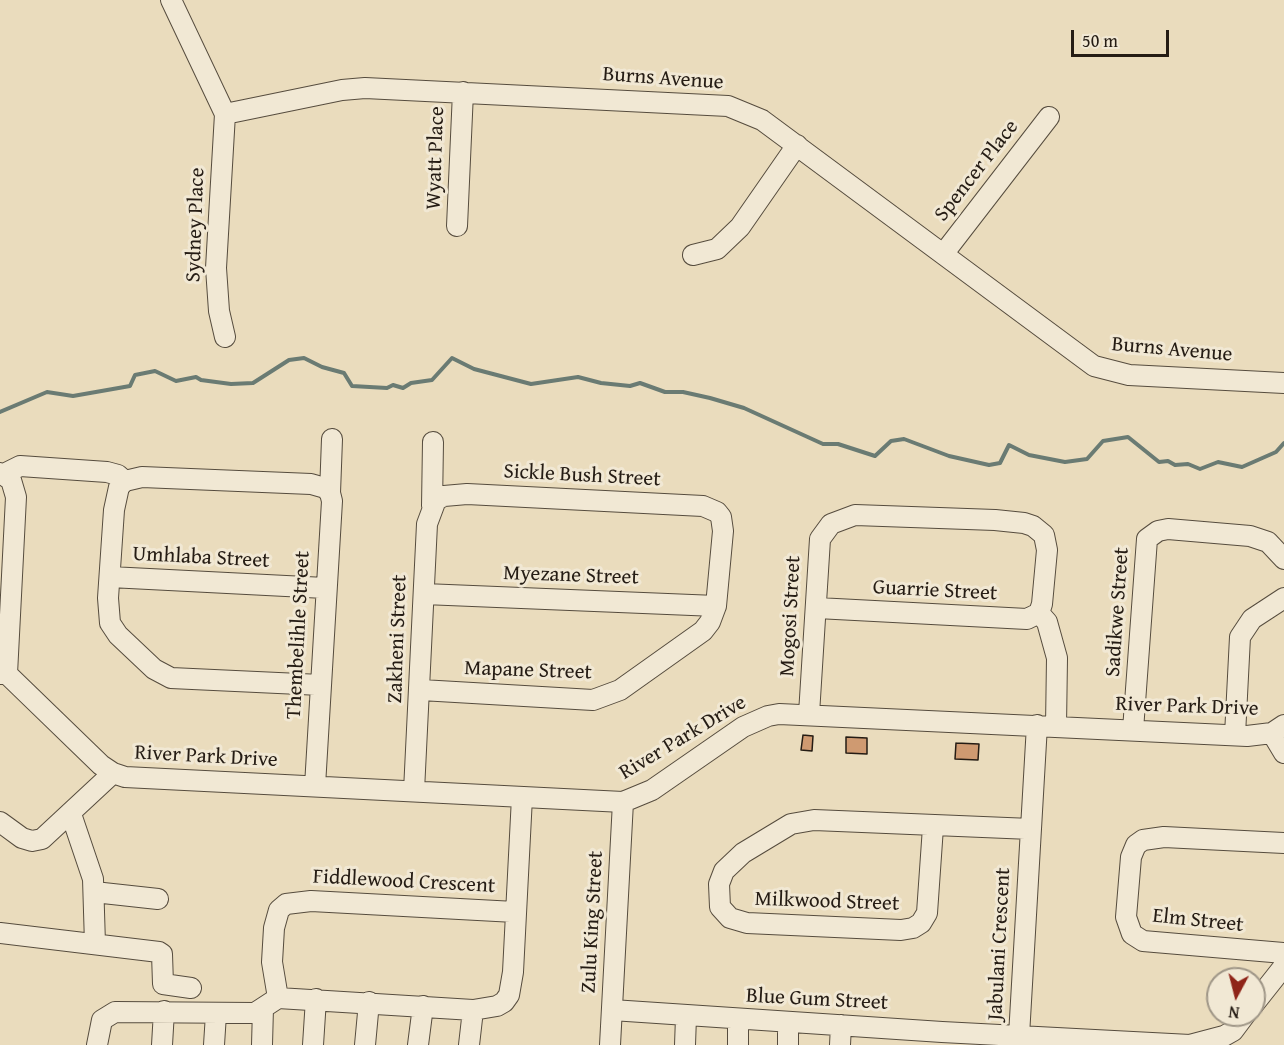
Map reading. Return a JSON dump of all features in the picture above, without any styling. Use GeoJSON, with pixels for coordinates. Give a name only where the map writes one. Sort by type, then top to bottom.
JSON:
{"type":"FeatureCollection","features":[{"type":"Feature","properties":{"kind":"street"},"geometry":{"type":"LineString","coordinates":[[171,0],[225,114]]}},
{"type":"Feature","properties":{"kind":"street","name":"Burns Avenue"},"geometry":{"type":"LineString","coordinates":[[225,114],[342,90],[365,88],[728,106],[762,120],[1094,366],[1129,375],[1284,383]]}},
{"type":"Feature","properties":{"kind":"street","name":"Wyatt Place"},"geometry":{"type":"LineString","coordinates":[[458,226],[463,92]]}},
{"type":"Feature","properties":{"kind":"street","name":"Sydney Place"},"geometry":{"type":"LineString","coordinates":[[225,114],[216,268],[219,311],[225,337]]}},
{"type":"Feature","properties":{"kind":"street","name":"Spencer Place"},"geometry":{"type":"LineString","coordinates":[[944,253],[1049,117]]}},
{"type":"Feature","properties":{"kind":"street"},"geometry":{"type":"LineString","coordinates":[[693,255],[717,249],[740,227],[797,145]]}},
{"type":"Feature","properties":{"kind":"street","name":"Thembelihle Street"},"geometry":{"type":"LineString","coordinates":[[315,786],[325,588],[332,501],[327,490],[332,439]]}},
{"type":"Feature","properties":{"kind":"street","name":"Zakheni Street"},"geometry":{"type":"LineString","coordinates":[[414,791],[428,524],[438,501],[433,442]]}},
{"type":"Feature","properties":{"kind":"street"},"geometry":{"type":"LineString","coordinates":[[2,473],[20,466],[107,472],[118,475],[122,484],[114,510],[110,622],[118,635],[162,675],[184,679],[321,685]]}},
{"type":"Feature","properties":{"kind":"street"},"geometry":{"type":"LineString","coordinates":[[2,473],[11,480],[16,497],[6,571],[3,674]]}},
{"type":"Feature","properties":{"kind":"street"},"geometry":{"type":"LineString","coordinates":[[122,484],[142,477],[311,484],[327,490]]}},
{"type":"Feature","properties":{"kind":"street","name":"Sickle Bush Street"},"geometry":{"type":"LineString","coordinates":[[438,501],[467,494],[703,506],[717,512]]}},
{"type":"Feature","properties":{"kind":"street","name":"Mapane Street"},"geometry":{"type":"LineString","coordinates":[[421,690],[559,700],[594,700],[608,697],[703,631],[716,606],[723,531],[722,517],[717,512]]}},
{"type":"Feature","properties":{"kind":"street","name":"Mogosi Street"},"geometry":{"type":"LineString","coordinates":[[809,714],[817,608],[819,539],[831,524],[845,516],[1015,522],[1039,530],[1044,535],[1047,550],[1041,608]]}},
{"type":"Feature","properties":{"kind":"street","name":"Sadikwe Street"},"geometry":{"type":"LineString","coordinates":[[1133,730],[1147,539],[1151,535],[1168,529],[1250,536],[1263,539],[1284,560]]}},
{"type":"Feature","properties":{"kind":"street","name":"Umhlaba Street"},"geometry":{"type":"LineString","coordinates":[[110,577],[325,588]]}},
{"type":"Feature","properties":{"kind":"street","name":"Myezane Street"},"geometry":{"type":"LineString","coordinates":[[424,594],[716,606]]}},
{"type":"Feature","properties":{"kind":"street"},"geometry":{"type":"LineString","coordinates":[[1235,735],[1240,637],[1251,619],[1284,598]]}},
{"type":"Feature","properties":{"kind":"street","name":"Guarrie Street"},"geometry":{"type":"LineString","coordinates":[[817,608],[1018,620],[1027,619],[1041,608]]}},
{"type":"Feature","properties":{"kind":"street","name":"Jabulani Crescent"},"geometry":{"type":"LineString","coordinates":[[1041,608],[1057,658],[1031,829],[1019,1036],[1109,1043],[1190,1044],[1204,1042],[1233,1031],[1236,1027]]}},
{"type":"Feature","properties":{"kind":"street","name":"River Park Drive"},"geometry":{"type":"LineString","coordinates":[[3,674],[113,773],[138,780],[315,786],[623,802],[652,790],[710,747],[754,721],[779,714],[1235,735],[1278,729]]}},
{"type":"Feature","properties":{"kind":"street"},"geometry":{"type":"LineString","coordinates":[[1278,729],[1284,753]]}},
{"type":"Feature","properties":{"kind":"street"},"geometry":{"type":"LineString","coordinates":[[0,822],[9,831],[32,841],[42,839],[53,832],[113,773]]}},
{"type":"Feature","properties":{"kind":"street"},"geometry":{"type":"LineString","coordinates":[[97,1045],[99,1028],[107,1016],[115,1012],[164,1011],[216,1014],[255,1012],[271,1003],[316,999],[473,1010],[497,1006],[504,1002],[512,985],[522,797]]}},
{"type":"Feature","properties":{"kind":"street","name":"Zulu King Street"},"geometry":{"type":"LineString","coordinates":[[610,1045],[623,802]]}},
{"type":"Feature","properties":{"kind":"street"},"geometry":{"type":"LineString","coordinates":[[71,814],[88,860],[94,892],[95,944]]}},
{"type":"Feature","properties":{"kind":"street","name":"Milkwood Street"},"geometry":{"type":"LineString","coordinates":[[933,827],[927,913],[921,923],[913,928],[901,930],[747,923],[730,918],[720,907],[719,884],[727,867],[743,853],[791,824],[813,820],[933,827],[1031,829]]}},
{"type":"Feature","properties":{"kind":"street","name":"Elm Street"},"geometry":{"type":"LineString","coordinates":[[1284,843],[1164,837],[1139,842],[1131,857],[1126,917],[1128,928],[1136,938],[1159,944],[1284,953]]}},
{"type":"Feature","properties":{"kind":"street"},"geometry":{"type":"LineString","coordinates":[[94,892],[158,899]]}},
{"type":"Feature","properties":{"kind":"street","name":"Fiddlewood Crescent"},"geometry":{"type":"LineString","coordinates":[[271,1003],[274,928],[279,910],[286,904],[310,901],[515,912]]}},
{"type":"Feature","properties":{"kind":"street"},"geometry":{"type":"LineString","coordinates":[[0,933],[159,952],[162,954],[163,984],[191,988]]}},
{"type":"Feature","properties":{"kind":"street"},"geometry":{"type":"LineString","coordinates":[[1266,989],[1284,966]]}},
{"type":"Feature","properties":{"kind":"street"},"geometry":{"type":"LineString","coordinates":[[313,1045],[316,999]]}},
{"type":"Feature","properties":{"kind":"street"},"geometry":{"type":"LineString","coordinates":[[365,1045],[369,1002]]}},
{"type":"Feature","properties":{"kind":"street"},"geometry":{"type":"LineString","coordinates":[[262,1045],[271,1003]]}},
{"type":"Feature","properties":{"kind":"street"},"geometry":{"type":"LineString","coordinates":[[418,1045],[423,1006]]}},
{"type":"Feature","properties":{"kind":"street"},"geometry":{"type":"LineString","coordinates":[[469,1045],[473,1010]]}},
{"type":"Feature","properties":{"kind":"street","name":"Blue Gum Street"},"geometry":{"type":"LineString","coordinates":[[612,1010],[686,1017],[841,1025],[892,1037],[993,1040],[1019,1036]]}},
{"type":"Feature","properties":{"kind":"street"},"geometry":{"type":"LineString","coordinates":[[162,1045],[164,1011]]}},
{"type":"Feature","properties":{"kind":"street"},"geometry":{"type":"LineString","coordinates":[[214,1045],[216,1014]]}},
{"type":"Feature","properties":{"kind":"street"},"geometry":{"type":"LineString","coordinates":[[685,1045],[686,1017]]}},
{"type":"Feature","properties":{"kind":"street"},"geometry":{"type":"LineString","coordinates":[[738,1020],[738,1045]]}},
{"type":"Feature","properties":{"kind":"street"},"geometry":{"type":"LineString","coordinates":[[788,1022],[788,1045]]}},
{"type":"Feature","properties":{"kind":"street"},"geometry":{"type":"LineString","coordinates":[[840,1045],[841,1025]]}},
{"type":"Feature","properties":{"kind":"building"},"geometry":{"type":"Polygon","coordinates":[[[803,735],[813,736],[812,751],[801,750],[803,735]]]}},
{"type":"Feature","properties":{"kind":"building"},"geometry":{"type":"Polygon","coordinates":[[[846,737],[867,738],[867,754],[846,753],[846,737]]]}},
{"type":"Feature","properties":{"kind":"building"},"geometry":{"type":"Polygon","coordinates":[[[956,743],[979,744],[978,760],[955,759],[956,743]]]}},
{"type":"Feature","properties":{"kind":"waterway"},"geometry":{"type":"LineString","coordinates":[[0,412],[47,392],[73,396],[130,386],[135,375],[155,371],[176,381],[196,377],[201,380],[231,384],[253,383],[289,360],[304,358],[322,367],[344,373],[352,386],[387,388],[393,385],[403,388],[411,383],[432,380],[452,358],[474,369],[531,384],[578,377],[601,383],[630,386],[640,383],[665,392],[683,392],[710,398],[744,408],[823,444],[838,444],[875,456],[891,441],[904,439],[949,456],[989,465],[1000,463],[1009,445],[1029,455],[1065,462],[1087,459],[1103,441],[1128,437],[1159,462],[1168,461],[1175,465],[1188,464],[1200,469],[1218,462],[1242,467],[1276,452],[1284,443]]}}]}
